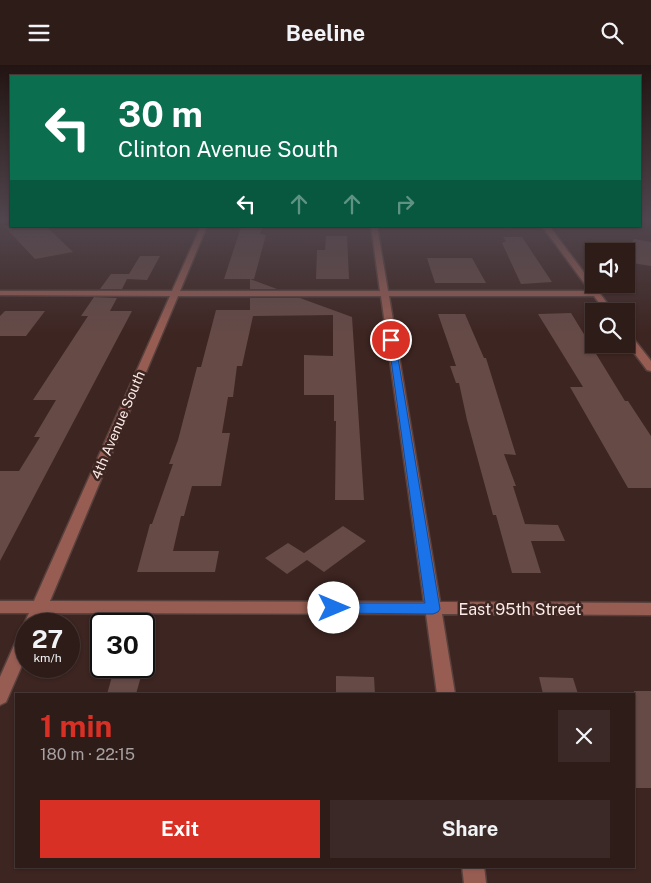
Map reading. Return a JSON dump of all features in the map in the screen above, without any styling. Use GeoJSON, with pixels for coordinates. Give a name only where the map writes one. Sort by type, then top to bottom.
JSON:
{"type":"FeatureCollection","features":[{"type":"Feature","properties":{"kind":"street","name":"4th Avenue South"},"geometry":{"type":"LineString","coordinates":[[37,613],[190,258]]}},
{"type":"Feature","properties":{"kind":"street"},"geometry":{"type":"LineString","coordinates":[[379,258],[446,693]]}},
{"type":"Feature","properties":{"kind":"street"},"geometry":{"type":"LineString","coordinates":[[569,258],[585,280]]}},
{"type":"Feature","properties":{"kind":"street"},"geometry":{"type":"LineString","coordinates":[[0,293],[585,293]]}},
{"type":"Feature","properties":{"kind":"street"},"geometry":{"type":"LineString","coordinates":[[595,293],[603,303]]}},
{"type":"Feature","properties":{"kind":"street"},"geometry":{"type":"LineString","coordinates":[[635,347],[651,368]]}},
{"type":"Feature","properties":{"kind":"street","name":"East 95th Street"},"geometry":{"type":"LineString","coordinates":[[0,607],[651,609]]}},
{"type":"Feature","properties":{"kind":"street"},"geometry":{"type":"LineString","coordinates":[[0,697],[15,662]]}},
{"type":"Feature","properties":{"kind":"street"},"geometry":{"type":"LineString","coordinates":[[473,868],[476,883]]}},
{"type":"Feature","properties":{"kind":"building"},"geometry":{"type":"Polygon","coordinates":[[[139,258],[159,258],[147,280],[127,279],[122,289],[100,289],[111,274],[129,274],[139,258]]]}},
{"type":"Feature","properties":{"kind":"building"},"geometry":{"type":"Polygon","coordinates":[[[231,258],[260,258],[254,279],[224,279],[231,258]]]}},
{"type":"Feature","properties":{"kind":"building"},"geometry":{"type":"Polygon","coordinates":[[[317,258],[348,258],[349,279],[316,279],[317,258]]]}},
{"type":"Feature","properties":{"kind":"building"},"geometry":{"type":"Polygon","coordinates":[[[427,258],[472,258],[486,283],[435,283],[427,258]]]}},
{"type":"Feature","properties":{"kind":"building"},"geometry":{"type":"Polygon","coordinates":[[[509,258],[536,258],[552,282],[521,284],[509,258]]]}},
{"type":"Feature","properties":{"kind":"building"},"geometry":{"type":"Polygon","coordinates":[[[635,258],[651,258],[651,266],[635,263],[635,258]]]}},
{"type":"Feature","properties":{"kind":"building"},"geometry":{"type":"Polygon","coordinates":[[[250,279],[277,289],[250,289],[250,279]]]}},
{"type":"Feature","properties":{"kind":"building"},"geometry":{"type":"Polygon","coordinates":[[[94,297],[117,298],[110,311],[132,311],[0,561],[0,471],[19,471],[40,437],[34,437],[56,400],[33,400],[88,316],[81,316],[94,297]]]}},
{"type":"Feature","properties":{"kind":"building"},"geometry":{"type":"Polygon","coordinates":[[[250,298],[300,298],[352,317],[364,500],[335,500],[336,421],[334,421],[334,395],[304,395],[304,355],[333,356],[333,315],[253,316],[242,366],[237,366],[233,397],[228,397],[222,433],[230,433],[221,486],[192,486],[184,516],[181,516],[173,551],[219,551],[215,572],[137,572],[150,524],[152,524],[173,464],[169,464],[178,440],[197,367],[201,367],[216,310],[250,310],[250,298]]]}},
{"type":"Feature","properties":{"kind":"building"},"geometry":{"type":"Polygon","coordinates":[[[5,311],[45,311],[26,336],[0,336],[0,316],[5,311]]]}},
{"type":"Feature","properties":{"kind":"building"},"geometry":{"type":"Polygon","coordinates":[[[571,313],[585,336],[585,353],[596,353],[625,401],[628,401],[651,436],[651,488],[628,488],[570,387],[583,387],[538,314],[571,313]]]}},
{"type":"Feature","properties":{"kind":"building"},"geometry":{"type":"Polygon","coordinates":[[[438,314],[465,314],[484,358],[486,358],[516,455],[504,454],[516,486],[513,486],[525,524],[558,525],[565,541],[531,541],[541,573],[512,573],[496,515],[493,515],[459,383],[456,383],[450,366],[456,366],[438,314]]]}},
{"type":"Feature","properties":{"kind":"building"},"geometry":{"type":"Polygon","coordinates":[[[343,526],[366,541],[324,572],[307,560],[287,574],[265,558],[288,543],[304,553],[343,526]]]}},
{"type":"Feature","properties":{"kind":"building"},"geometry":{"type":"Polygon","coordinates":[[[336,676],[374,677],[375,693],[336,693],[336,676]]]}},
{"type":"Feature","properties":{"kind":"building"},"geometry":{"type":"Polygon","coordinates":[[[539,677],[573,678],[578,693],[543,693],[539,677]]]}},
{"type":"Feature","properties":{"kind":"building"},"geometry":{"type":"Polygon","coordinates":[[[112,678],[141,678],[136,693],[107,693],[112,678]]]}},
{"type":"Feature","properties":{"kind":"building"},"geometry":{"type":"Polygon","coordinates":[[[634,691],[651,691],[651,788],[635,788],[634,691]]]}},
{"type":"Feature","properties":{"kind":"route"},"geometry":{"type":"LineString","coordinates":[[334,608],[433,609],[391,340]]}}]}
